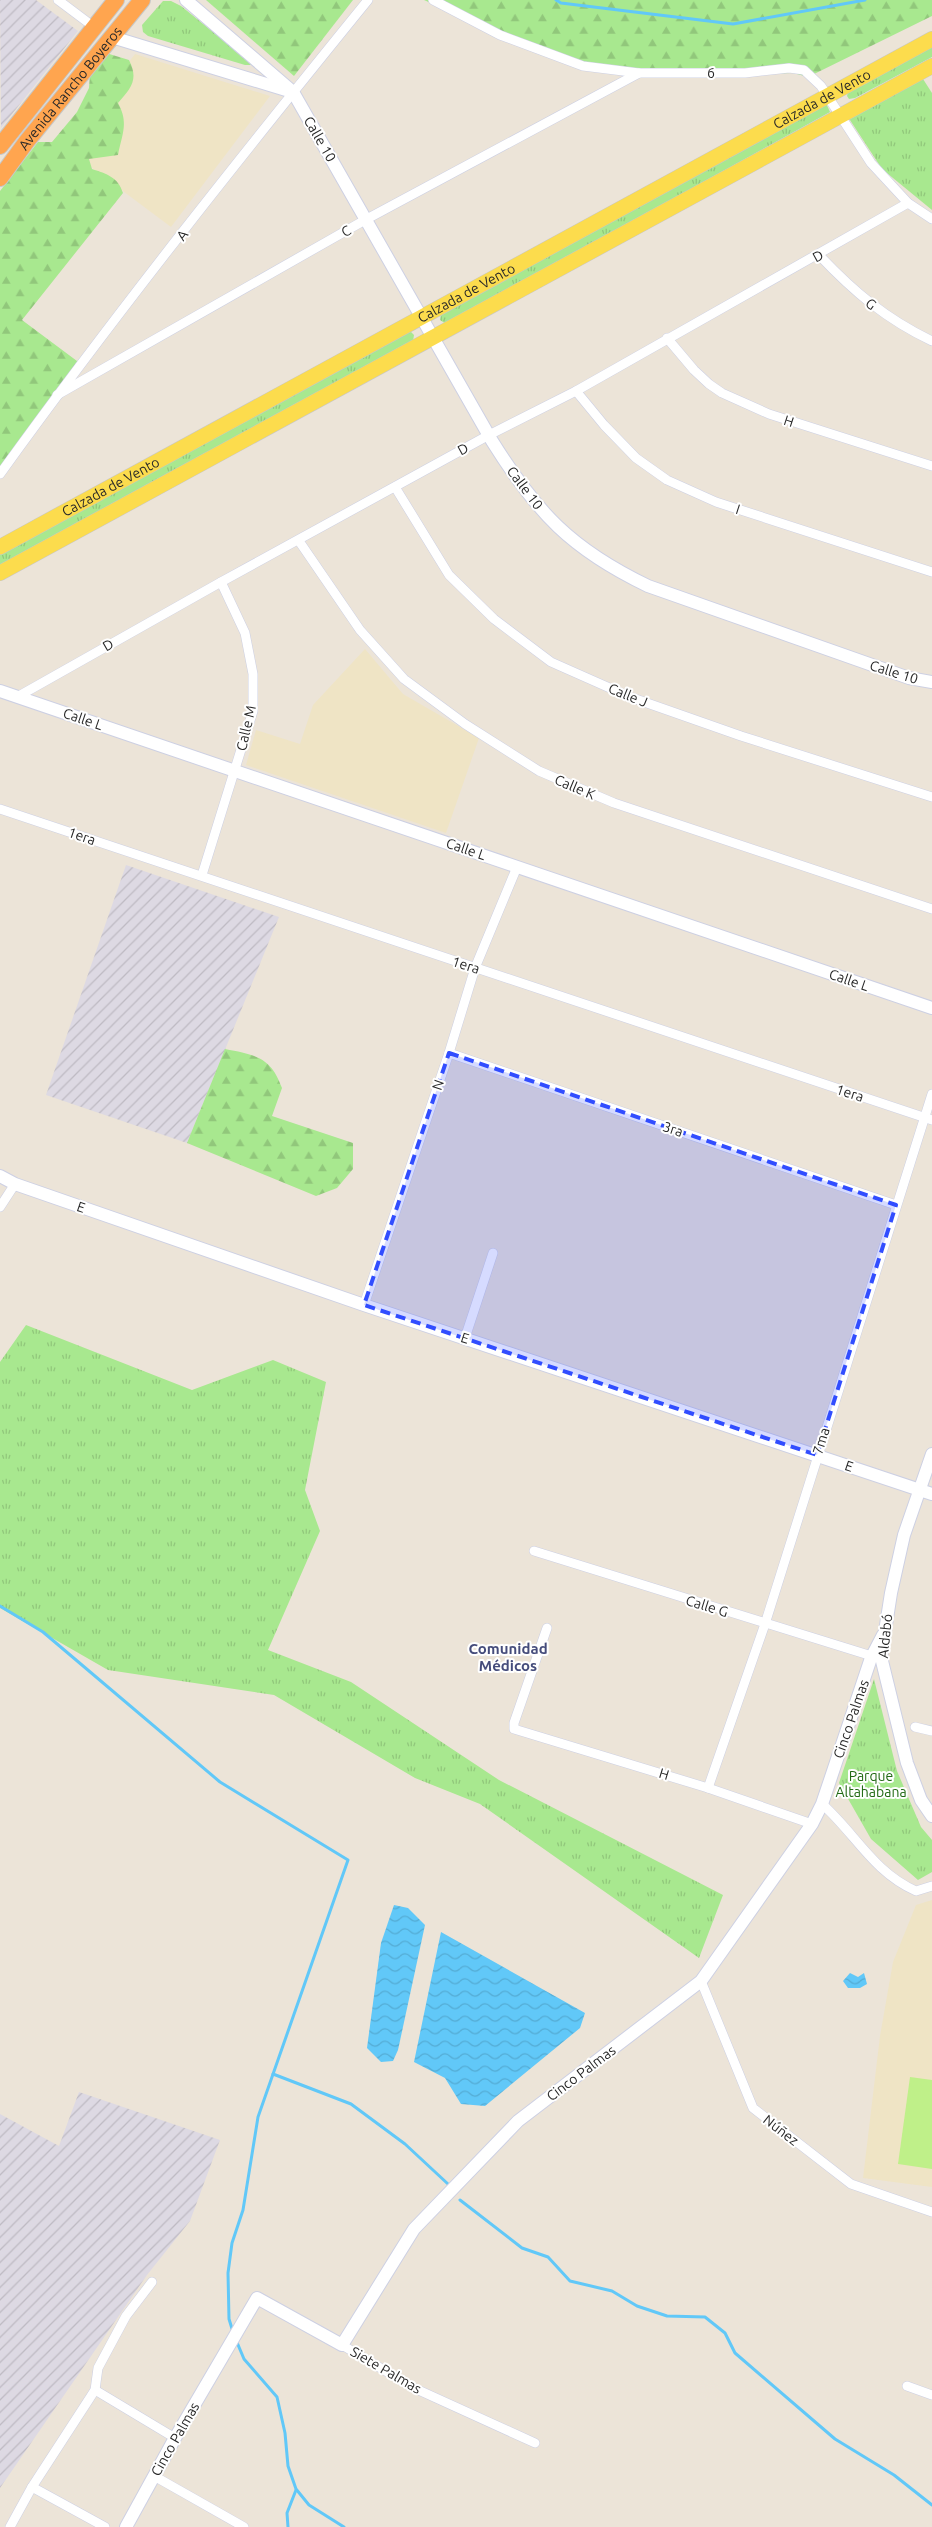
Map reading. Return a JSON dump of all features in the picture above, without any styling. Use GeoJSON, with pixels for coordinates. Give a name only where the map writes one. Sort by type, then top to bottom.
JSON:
{"type":"FeatureCollection","features":[{"type":"Feature","properties":{"kind":"highway","name":"Avenida Rancho Boyeros"},"geometry":{"type":"LineString","coordinates":[[0,146],[116,0]]}},
{"type":"Feature","properties":{"kind":"highway","name":"Avenida Rancho Boyeros"},"geometry":{"type":"LineString","coordinates":[[0,178],[26,141],[142,0]]}},
{"type":"Feature","properties":{"kind":"main road","name":"Calzada de Vento"},"geometry":{"type":"LineString","coordinates":[[0,548],[932,39]]}},
{"type":"Feature","properties":{"kind":"main road","name":"Calzada de Vento"},"geometry":{"type":"LineString","coordinates":[[0,573],[932,67]]}},
{"type":"Feature","properties":{"kind":"street"},"geometry":{"type":"LineString","coordinates":[[58,0],[94,26]]}},
{"type":"Feature","properties":{"kind":"street","name":"Calle 10"},"geometry":{"type":"LineString","coordinates":[[186,0],[293,92],[367,220],[432,339],[489,434],[536,504],[579,546],[609,567],[692,603],[909,678],[932,682]]}},
{"type":"Feature","properties":{"kind":"street","name":"A"},"geometry":{"type":"LineString","coordinates":[[0,474],[57,395],[293,92],[368,0]]}},
{"type":"Feature","properties":{"kind":"street","name":"6"},"geometry":{"type":"LineString","coordinates":[[434,0],[500,35],[583,66],[639,73],[745,73],[796,68],[804,70],[816,80],[870,163],[908,203],[932,219]]}},
{"type":"Feature","properties":{"kind":"street"},"geometry":{"type":"LineString","coordinates":[[112,37],[293,92]]}},
{"type":"Feature","properties":{"kind":"street","name":"C"},"geometry":{"type":"LineString","coordinates":[[57,395],[367,220],[639,73]]}},
{"type":"Feature","properties":{"kind":"street","name":"D"},"geometry":{"type":"LineString","coordinates":[[17,697],[489,434],[576,390],[820,255],[908,203]]}},
{"type":"Feature","properties":{"kind":"street","name":"G"},"geometry":{"type":"LineString","coordinates":[[820,255],[849,287],[881,312],[932,341]]}},
{"type":"Feature","properties":{"kind":"street","name":"H"},"geometry":{"type":"LineString","coordinates":[[667,338],[694,370],[709,384],[722,392],[769,414],[932,466]]}},
{"type":"Feature","properties":{"kind":"street","name":"I"},"geometry":{"type":"LineString","coordinates":[[576,390],[636,458],[668,480],[716,502],[932,572]]}},
{"type":"Feature","properties":{"kind":"street","name":"Calle J"},"geometry":{"type":"LineString","coordinates":[[395,487],[449,576],[494,618],[551,662],[630,697],[741,736],[932,797]]}},
{"type":"Feature","properties":{"kind":"street","name":"Calle K"},"geometry":{"type":"LineString","coordinates":[[299,541],[360,630],[404,679],[465,724],[539,771],[622,806],[932,909]]}},
{"type":"Feature","properties":{"kind":"street","name":"Calle M"},"geometry":{"type":"LineString","coordinates":[[202,875],[252,711],[253,674],[245,633],[221,582]]}},
{"type":"Feature","properties":{"kind":"street","name":"Calle L"},"geometry":{"type":"LineString","coordinates":[[0,691],[932,1008]]}},
{"type":"Feature","properties":{"kind":"street","name":"1era"},"geometry":{"type":"LineString","coordinates":[[0,809],[928,1119]]}},
{"type":"Feature","properties":{"kind":"street","name":"N"},"geometry":{"type":"LineString","coordinates":[[364,1305],[449,1053],[475,968],[517,867]]}},
{"type":"Feature","properties":{"kind":"street","name":"3ra"},"geometry":{"type":"LineString","coordinates":[[449,1053],[896,1204]]}},
{"type":"Feature","properties":{"kind":"street","name":"7ma"},"geometry":{"type":"LineString","coordinates":[[708,1788],[765,1624],[896,1204],[928,1119],[932,1094]]}},
{"type":"Feature","properties":{"kind":"street","name":"E"},"geometry":{"type":"LineString","coordinates":[[0,1176],[15,1184],[364,1305],[926,1491]]}},
{"type":"Feature","properties":{"kind":"street"},"geometry":{"type":"LineString","coordinates":[[0,1206],[15,1184]]}},
{"type":"Feature","properties":{"kind":"street"},"geometry":{"type":"LineString","coordinates":[[465,1338],[493,1253]]}},
{"type":"Feature","properties":{"kind":"street","name":"Aldabó"},"geometry":{"type":"LineString","coordinates":[[883,1635],[904,1535],[926,1491],[932,1454]]}},
{"type":"Feature","properties":{"kind":"street","name":"Calle G"},"geometry":{"type":"LineString","coordinates":[[534,1551],[876,1657]]}},
{"type":"Feature","properties":{"kind":"street","name":"H"},"geometry":{"type":"LineString","coordinates":[[547,1628],[514,1724],[514,1729],[708,1788],[812,1824]]}},
{"type":"Feature","properties":{"kind":"street","name":"Cinco Palmas"},"geometry":{"type":"LineString","coordinates":[[342,2345],[414,2229],[518,2121],[701,1981],[812,1824],[822,1804],[883,1635]]}},
{"type":"Feature","properties":{"kind":"street","name":"Aldabó"},"geometry":{"type":"LineString","coordinates":[[876,1657],[907,1763],[921,1800],[932,1816]]}},
{"type":"Feature","properties":{"kind":"street"},"geometry":{"type":"LineString","coordinates":[[915,1728],[932,1731]]}},
{"type":"Feature","properties":{"kind":"street"},"geometry":{"type":"LineString","coordinates":[[822,1804],[836,1817],[864,1852],[896,1883],[916,1892],[932,1886]]}},
{"type":"Feature","properties":{"kind":"street","name":"Núñez"},"geometry":{"type":"LineString","coordinates":[[701,1981],[753,2108],[851,2184],[932,2212]]}},
{"type":"Feature","properties":{"kind":"street"},"geometry":{"type":"LineString","coordinates":[[10,2527],[32,2487],[95,2390],[98,2368],[126,2316],[152,2282]]}},
{"type":"Feature","properties":{"kind":"street","name":"Siete Palmas"},"geometry":{"type":"LineString","coordinates":[[248,2315],[257,2298],[414,2388],[535,2443]]}},
{"type":"Feature","properties":{"kind":"street","name":"Cinco Palmas"},"geometry":{"type":"LineString","coordinates":[[126,2527],[175,2438],[248,2315]]}},
{"type":"Feature","properties":{"kind":"street"},"geometry":{"type":"LineString","coordinates":[[907,2386],[932,2395]]}},
{"type":"Feature","properties":{"kind":"street"},"geometry":{"type":"LineString","coordinates":[[95,2390],[175,2438]]}},
{"type":"Feature","properties":{"kind":"street"},"geometry":{"type":"LineString","coordinates":[[154,2476],[244,2527]]}},
{"type":"Feature","properties":{"kind":"street"},"geometry":{"type":"LineString","coordinates":[[32,2487],[105,2527]]}},
{"type":"Feature","properties":{"kind":"highlighted area"},"geometry":{"type":"Polygon","coordinates":[[[449,1053],[896,1205],[817,1455],[364,1305],[449,1053]]]}},
{"type":"Feature","properties":{"kind":"shaded area"},"geometry":{"type":"Polygon","coordinates":[[[0,0],[36,0],[78,31],[1,128],[0,0]]]}},
{"type":"Feature","properties":{"kind":"shaded area"},"geometry":{"type":"Polygon","coordinates":[[[135,54],[270,96],[171,227],[64,147],[135,54]]]}},
{"type":"Feature","properties":{"kind":"shaded area"},"geometry":{"type":"Polygon","coordinates":[[[365,649],[403,694],[479,738],[446,833],[246,765],[256,730],[300,744],[313,705],[365,649]]]}},
{"type":"Feature","properties":{"kind":"shaded area"},"geometry":{"type":"Polygon","coordinates":[[[126,865],[279,917],[187,1143],[46,1095],[126,865]]]}},
{"type":"Feature","properties":{"kind":"shaded area"},"geometry":{"type":"Polygon","coordinates":[[[932,1900],[932,2187],[863,2178],[880,2036],[893,1962],[916,1905],[932,1900]]]}},
{"type":"Feature","properties":{"kind":"shaded area"},"geometry":{"type":"Polygon","coordinates":[[[79,2092],[220,2140],[190,2221],[147,2275],[0,2488],[0,2114],[59,2146],[79,2092]]]}},
{"type":"Feature","properties":{"kind":"green space"},"geometry":{"type":"Polygon","coordinates":[[[206,0],[353,0],[294,76],[206,0]]]}},
{"type":"Feature","properties":{"kind":"green space"},"geometry":{"type":"Polygon","coordinates":[[[424,0],[932,0],[932,16],[808,77],[793,73],[633,78],[542,54],[424,0]]]}},
{"type":"Feature","properties":{"kind":"green space"},"geometry":{"type":"Polygon","coordinates":[[[163,1],[171,1],[181,6],[249,61],[251,65],[245,65],[148,36],[143,32],[142,25],[163,1]]]}},
{"type":"Feature","properties":{"kind":"green space"},"geometry":{"type":"Polygon","coordinates":[[[932,43],[932,57],[855,98],[849,99],[847,96],[848,92],[932,43]]]}},
{"type":"Feature","properties":{"kind":"green space"},"geometry":{"type":"Polygon","coordinates":[[[106,53],[129,60],[133,78],[127,93],[118,103],[124,123],[118,155],[89,159],[92,169],[115,180],[123,193],[22,320],[81,364],[0,474],[0,191],[38,142],[52,142],[77,112],[89,88],[90,74],[106,53]]]}},
{"type":"Feature","properties":{"kind":"green space"},"geometry":{"type":"Polygon","coordinates":[[[923,79],[932,93],[932,210],[882,169],[848,117],[923,79]]]}},
{"type":"Feature","properties":{"kind":"green space"},"geometry":{"type":"Polygon","coordinates":[[[826,103],[830,112],[446,324],[440,320],[441,314],[826,103]]]}},
{"type":"Feature","properties":{"kind":"green space"},"geometry":{"type":"Polygon","coordinates":[[[407,332],[411,332],[414,335],[413,341],[0,568],[0,554],[407,332]]]}},
{"type":"Feature","properties":{"kind":"green space"},"geometry":{"type":"Polygon","coordinates":[[[225,1049],[261,1059],[273,1070],[282,1088],[272,1116],[353,1143],[353,1169],[337,1188],[316,1196],[187,1143],[225,1049]]]}},
{"type":"Feature","properties":{"kind":"green space"},"geometry":{"type":"Polygon","coordinates":[[[26,1325],[192,1390],[273,1360],[326,1382],[305,1490],[320,1531],[268,1650],[351,1682],[499,1780],[723,1895],[699,1958],[480,1804],[415,1778],[274,1695],[108,1670],[0,1608],[0,1362],[26,1325]]]}},
{"type":"Feature","properties":{"kind":"green space","name":"Parque Altahabana"},"geometry":{"type":"Polygon","coordinates":[[[874,1679],[897,1771],[921,1827],[932,1840],[932,1872],[918,1880],[871,1839],[839,1783],[874,1679]]]}},
{"type":"Feature","properties":{"kind":"green space"},"geometry":{"type":"Polygon","coordinates":[[[910,2077],[932,2080],[932,2169],[898,2164],[910,2077]]]}},
{"type":"Feature","properties":{"kind":"water"},"geometry":{"type":"Polygon","coordinates":[[[394,1905],[408,1908],[425,1925],[398,2050],[393,2061],[381,2062],[367,2048],[381,1943],[394,1905]]]}},
{"type":"Feature","properties":{"kind":"water"},"geometry":{"type":"Polygon","coordinates":[[[441,1932],[585,2013],[580,2028],[485,2106],[461,2104],[445,2078],[414,2062],[441,1932]]]}},
{"type":"Feature","properties":{"kind":"water"},"geometry":{"type":"Polygon","coordinates":[[[850,1973],[858,1977],[864,1973],[867,1984],[860,1988],[848,1988],[843,1981],[850,1973]]]}},
{"type":"Feature","properties":{"kind":"waterway"},"geometry":{"type":"LineString","coordinates":[[556,0],[561,3],[733,24],[865,0]]}},
{"type":"Feature","properties":{"kind":"waterway"},"geometry":{"type":"LineString","coordinates":[[0,1606],[43,1632],[220,1782],[348,1860],[258,2117],[243,2210],[232,2243],[228,2273],[229,2319],[233,2332]]}},
{"type":"Feature","properties":{"kind":"waterway"},"geometry":{"type":"LineString","coordinates":[[273,2074],[351,2104],[405,2144],[448,2184]]}},
{"type":"Feature","properties":{"kind":"waterway"},"geometry":{"type":"LineString","coordinates":[[460,2200],[522,2248],[548,2257],[570,2281],[612,2291],[637,2306],[667,2316],[705,2317],[725,2333],[735,2353],[835,2439],[894,2475],[932,2505]]}},
{"type":"Feature","properties":{"kind":"waterway"},"geometry":{"type":"LineString","coordinates":[[236,2340],[244,2359],[277,2397],[285,2433],[288,2466],[296,2489],[309,2505],[344,2527]]}},
{"type":"Feature","properties":{"kind":"waterway"},"geometry":{"type":"LineString","coordinates":[[288,2527],[287,2513],[296,2490]]}},
{"type":"Feature","properties":{"kind":"district","name":"Comunidad Médicos"},"geometry":{"type":"Point","coordinates":[508,1658]}}]}
